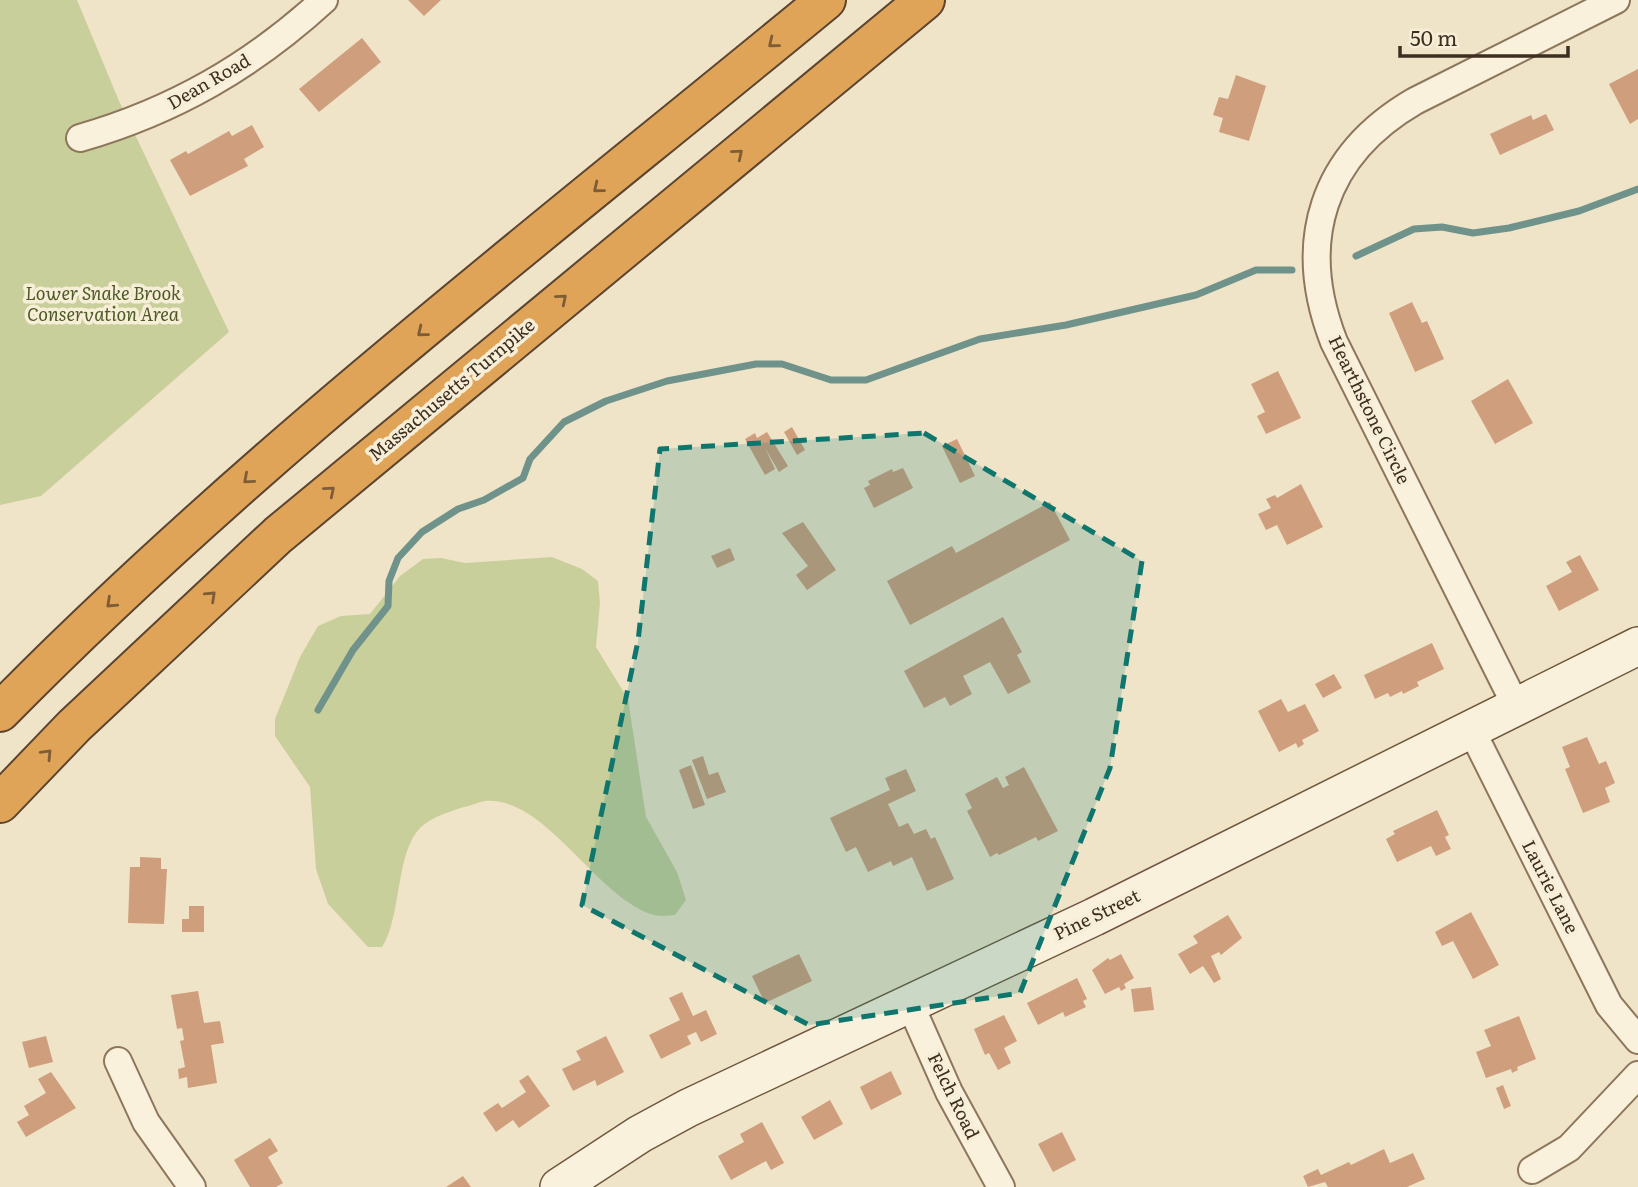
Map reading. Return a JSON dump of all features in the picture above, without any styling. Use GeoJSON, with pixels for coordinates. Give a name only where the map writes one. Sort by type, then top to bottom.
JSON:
{"type":"FeatureCollection","features":[{"type":"Feature","properties":{"kind":"highway"},"geometry":{"type":"LineString","coordinates":[[0,712],[103,610],[227,497],[826,0]]}},
{"type":"Feature","properties":{"kind":"highway","name":"Massachusetts Turnpike"},"geometry":{"type":"LineString","coordinates":[[0,803],[134,668],[307,510],[925,0]]}},
{"type":"Feature","properties":{"kind":"main road","name":"Pine Street"},"geometry":{"type":"LineString","coordinates":[[559,1187],[671,1117],[1104,912],[1638,646]]}},
{"type":"Feature","properties":{"kind":"street","name":"Dean Road"},"geometry":{"type":"LineString","coordinates":[[80,138],[143,118],[198,92],[252,59],[324,0]]}},
{"type":"Feature","properties":{"kind":"street","name":"Hearthstone Circle"},"geometry":{"type":"LineString","coordinates":[[1516,706],[1335,342],[1321,299],[1318,232],[1324,204],[1344,164],[1363,139],[1385,119],[1415,101],[1616,0]]}},
{"type":"Feature","properties":{"kind":"street","name":"Laurie Lane"},"geometry":{"type":"LineString","coordinates":[[1471,729],[1609,1005],[1638,1041]]}},
{"type":"Feature","properties":{"kind":"street","name":"Felch Road"},"geometry":{"type":"LineString","coordinates":[[910,1004],[949,1092],[1001,1187]]}},
{"type":"Feature","properties":{"kind":"street"},"geometry":{"type":"LineString","coordinates":[[118,1061],[146,1122],[192,1187]]}},
{"type":"Feature","properties":{"kind":"street"},"geometry":{"type":"LineString","coordinates":[[1532,1170],[1569,1148],[1638,1075]]}},
{"type":"Feature","properties":{"kind":"highlighted area"},"geometry":{"type":"Polygon","coordinates":[[[924,433],[1142,561],[1110,768],[1020,993],[809,1025],[582,905],[638,641],[660,449],[924,433]]]}},
{"type":"Feature","properties":{"kind":"green space","name":"Lower Snake Brook Conservation Area"},"geometry":{"type":"Polygon","coordinates":[[[0,0],[77,0],[119,101],[229,332],[41,496],[0,505],[0,0]]]}},
{"type":"Feature","properties":{"kind":"green space"},"geometry":{"type":"Polygon","coordinates":[[[552,557],[582,569],[598,581],[600,603],[596,647],[628,699],[646,817],[677,872],[686,900],[675,915],[656,916],[633,905],[612,890],[529,814],[507,804],[485,801],[442,815],[421,827],[407,852],[388,934],[382,947],[368,947],[328,904],[316,869],[310,787],[275,736],[275,719],[300,657],[318,626],[341,616],[370,614],[400,576],[423,559],[441,558],[465,563],[552,557]]]}},
{"type":"Feature","properties":{"kind":"building"},"geometry":{"type":"Polygon","coordinates":[[[408,0],[441,0],[424,16],[408,0]]]}},
{"type":"Feature","properties":{"kind":"building"},"geometry":{"type":"Polygon","coordinates":[[[362,38],[381,62],[319,112],[299,89],[362,38]]]}},
{"type":"Feature","properties":{"kind":"building"},"geometry":{"type":"Polygon","coordinates":[[[1638,69],[1638,119],[1630,124],[1609,84],[1638,69]]]}},
{"type":"Feature","properties":{"kind":"building"},"geometry":{"type":"Polygon","coordinates":[[[1236,75],[1266,86],[1249,141],[1219,132],[1223,118],[1213,115],[1219,97],[1228,99],[1236,75]]]}},
{"type":"Feature","properties":{"kind":"building"},"geometry":{"type":"Polygon","coordinates":[[[1546,114],[1554,130],[1500,155],[1490,134],[1531,115],[1533,120],[1546,114]]]}},
{"type":"Feature","properties":{"kind":"building"},"geometry":{"type":"Polygon","coordinates":[[[252,125],[264,147],[244,159],[248,166],[190,196],[170,160],[186,151],[188,154],[229,131],[232,136],[252,125]]]}},
{"type":"Feature","properties":{"kind":"building"},"geometry":{"type":"Polygon","coordinates":[[[1412,302],[1422,323],[1427,321],[1444,359],[1415,372],[1389,313],[1412,302]]]}},
{"type":"Feature","properties":{"kind":"building"},"geometry":{"type":"Polygon","coordinates":[[[1278,371],[1301,418],[1266,434],[1257,416],[1265,412],[1251,384],[1278,371]]]}},
{"type":"Feature","properties":{"kind":"building"},"geometry":{"type":"Polygon","coordinates":[[[1508,379],[1533,423],[1495,444],[1471,401],[1508,379]]]}},
{"type":"Feature","properties":{"kind":"building"},"geometry":{"type":"Polygon","coordinates":[[[792,427],[805,450],[797,455],[784,432],[792,427]]]}},
{"type":"Feature","properties":{"kind":"building"},"geometry":{"type":"Polygon","coordinates":[[[767,432],[788,466],[779,472],[765,448],[775,469],[765,475],[745,439],[755,433],[757,438],[767,432]]]}},
{"type":"Feature","properties":{"kind":"building"},"geometry":{"type":"Polygon","coordinates":[[[957,439],[975,476],[960,483],[942,446],[957,439]]]}},
{"type":"Feature","properties":{"kind":"building"},"geometry":{"type":"Polygon","coordinates":[[[903,468],[913,488],[874,508],[864,488],[870,485],[868,481],[892,469],[893,472],[903,468]]]}},
{"type":"Feature","properties":{"kind":"building"},"geometry":{"type":"Polygon","coordinates":[[[1301,484],[1323,527],[1287,545],[1277,525],[1266,530],[1258,514],[1271,508],[1266,499],[1275,495],[1277,498],[1301,484]]]}},
{"type":"Feature","properties":{"kind":"building"},"geometry":{"type":"Polygon","coordinates":[[[1050,502],[1070,540],[910,625],[887,581],[952,546],[956,553],[1050,502]]]}},
{"type":"Feature","properties":{"kind":"building"},"geometry":{"type":"Polygon","coordinates":[[[803,522],[836,570],[807,590],[796,575],[808,566],[782,533],[803,522]]]}},
{"type":"Feature","properties":{"kind":"building"},"geometry":{"type":"Polygon","coordinates":[[[730,548],[735,560],[717,568],[711,556],[730,548]]]}},
{"type":"Feature","properties":{"kind":"building"},"geometry":{"type":"Polygon","coordinates":[[[1580,555],[1599,590],[1559,611],[1546,586],[1572,572],[1566,562],[1580,555]]]}},
{"type":"Feature","properties":{"kind":"building"},"geometry":{"type":"Polygon","coordinates":[[[1003,617],[1022,652],[1017,655],[1031,682],[1008,694],[990,662],[963,676],[972,694],[950,706],[945,697],[924,708],[904,671],[1003,617]]]}},
{"type":"Feature","properties":{"kind":"building"},"geometry":{"type":"Polygon","coordinates":[[[1432,643],[1444,669],[1417,682],[1419,686],[1403,694],[1402,691],[1390,697],[1388,693],[1375,699],[1364,675],[1432,643]]]}},
{"type":"Feature","properties":{"kind":"building"},"geometry":{"type":"Polygon","coordinates":[[[1334,674],[1342,688],[1323,698],[1315,684],[1334,674]]]}},
{"type":"Feature","properties":{"kind":"building"},"geometry":{"type":"Polygon","coordinates":[[[1281,699],[1288,712],[1305,704],[1319,731],[1302,740],[1304,744],[1298,748],[1296,743],[1279,752],[1258,711],[1281,699]]]}},
{"type":"Feature","properties":{"kind":"building"},"geometry":{"type":"Polygon","coordinates":[[[1587,737],[1599,764],[1606,761],[1615,783],[1605,788],[1610,802],[1583,813],[1565,769],[1570,767],[1562,747],[1587,737]]]}},
{"type":"Feature","properties":{"kind":"building"},"geometry":{"type":"Polygon","coordinates":[[[703,756],[709,775],[718,772],[726,792],[707,799],[692,760],[703,756]]]}},
{"type":"Feature","properties":{"kind":"building"},"geometry":{"type":"Polygon","coordinates":[[[691,765],[705,805],[693,809],[679,770],[691,765]]]}},
{"type":"Feature","properties":{"kind":"building"},"geometry":{"type":"Polygon","coordinates":[[[1024,767],[1058,831],[1038,841],[1036,837],[990,857],[967,811],[972,808],[965,794],[997,777],[1003,788],[1009,785],[1005,777],[1024,767]]]}},
{"type":"Feature","properties":{"kind":"building"},"geometry":{"type":"Polygon","coordinates":[[[906,769],[916,791],[888,804],[899,827],[908,823],[914,834],[926,829],[931,839],[935,837],[954,879],[927,891],[912,857],[893,866],[891,861],[868,872],[856,847],[846,852],[830,818],[890,790],[885,778],[906,769]]]}},
{"type":"Feature","properties":{"kind":"building"},"geometry":{"type":"Polygon","coordinates":[[[1437,810],[1449,835],[1445,837],[1451,849],[1436,856],[1431,846],[1397,862],[1386,839],[1395,834],[1393,831],[1437,810]]]}},
{"type":"Feature","properties":{"kind":"building"},"geometry":{"type":"Polygon","coordinates":[[[140,857],[161,858],[161,869],[167,869],[164,924],[128,923],[130,867],[140,867],[140,857]]]}},
{"type":"Feature","properties":{"kind":"building"},"geometry":{"type":"Polygon","coordinates":[[[189,906],[204,906],[204,932],[182,932],[182,919],[189,919],[189,906]]]}},
{"type":"Feature","properties":{"kind":"building"},"geometry":{"type":"Polygon","coordinates":[[[1471,912],[1499,965],[1473,979],[1453,941],[1442,946],[1435,932],[1471,912]]]}},
{"type":"Feature","properties":{"kind":"building"},"geometry":{"type":"Polygon","coordinates":[[[1228,915],[1242,938],[1221,955],[1219,952],[1211,956],[1221,979],[1214,983],[1203,966],[1190,974],[1178,954],[1198,943],[1193,936],[1228,915]]]}},
{"type":"Feature","properties":{"kind":"building"},"geometry":{"type":"Polygon","coordinates":[[[799,954],[812,981],[765,1003],[752,976],[799,954]]]}},
{"type":"Feature","properties":{"kind":"building"},"geometry":{"type":"Polygon","coordinates":[[[1121,954],[1134,978],[1124,984],[1126,988],[1121,991],[1119,987],[1105,994],[1092,970],[1108,958],[1110,960],[1121,954]]]}},
{"type":"Feature","properties":{"kind":"building"},"geometry":{"type":"Polygon","coordinates":[[[1077,978],[1087,999],[1083,1001],[1086,1007],[1065,1017],[1063,1012],[1038,1025],[1027,1003],[1077,978]]]}},
{"type":"Feature","properties":{"kind":"building"},"geometry":{"type":"Polygon","coordinates":[[[1151,987],[1154,1010],[1134,1012],[1131,989],[1151,987]]]}},
{"type":"Feature","properties":{"kind":"building"},"geometry":{"type":"Polygon","coordinates":[[[198,991],[204,1023],[220,1021],[224,1043],[211,1045],[217,1083],[188,1088],[187,1077],[179,1079],[178,1069],[185,1067],[180,1041],[184,1040],[182,1028],[177,1029],[171,995],[198,991]]]}},
{"type":"Feature","properties":{"kind":"building"},"geometry":{"type":"Polygon","coordinates":[[[682,992],[693,1016],[706,1010],[717,1034],[701,1042],[696,1032],[687,1036],[691,1044],[661,1059],[649,1035],[680,1020],[669,998],[682,992]]]}},
{"type":"Feature","properties":{"kind":"building"},"geometry":{"type":"Polygon","coordinates":[[[1004,1015],[1017,1041],[1004,1048],[1011,1063],[998,1070],[989,1053],[985,1055],[974,1029],[1004,1015]]]}},
{"type":"Feature","properties":{"kind":"building"},"geometry":{"type":"Polygon","coordinates":[[[1519,1016],[1536,1059],[1517,1067],[1518,1070],[1512,1073],[1511,1069],[1486,1078],[1476,1052],[1491,1046],[1484,1030],[1519,1016]]]}},
{"type":"Feature","properties":{"kind":"building"},"geometry":{"type":"Polygon","coordinates":[[[46,1036],[53,1062],[29,1068],[22,1042],[46,1036]]]}},
{"type":"Feature","properties":{"kind":"building"},"geometry":{"type":"Polygon","coordinates":[[[606,1036],[624,1072],[597,1086],[595,1080],[573,1091],[562,1069],[581,1060],[576,1051],[606,1036]]]}},
{"type":"Feature","properties":{"kind":"building"},"geometry":{"type":"Polygon","coordinates":[[[891,1071],[902,1094],[871,1110],[860,1087],[891,1071]]]}},
{"type":"Feature","properties":{"kind":"building"},"geometry":{"type":"Polygon","coordinates":[[[51,1072],[76,1108],[26,1137],[17,1122],[29,1115],[24,1106],[46,1093],[38,1079],[51,1072]]]}},
{"type":"Feature","properties":{"kind":"building"},"geometry":{"type":"Polygon","coordinates":[[[528,1075],[550,1106],[519,1128],[513,1120],[496,1132],[483,1113],[498,1103],[502,1108],[526,1092],[519,1081],[528,1075]]]}},
{"type":"Feature","properties":{"kind":"building"},"geometry":{"type":"Polygon","coordinates":[[[1503,1085],[1511,1106],[1504,1109],[1496,1088],[1503,1085]]]}},
{"type":"Feature","properties":{"kind":"building"},"geometry":{"type":"Polygon","coordinates":[[[830,1100],[843,1124],[814,1140],[801,1117],[830,1100]]]}},
{"type":"Feature","properties":{"kind":"building"},"geometry":{"type":"Polygon","coordinates":[[[762,1122],[784,1163],[771,1170],[766,1161],[731,1180],[718,1156],[744,1142],[740,1134],[762,1122]]]}},
{"type":"Feature","properties":{"kind":"building"},"geometry":{"type":"Polygon","coordinates":[[[1062,1132],[1076,1160],[1053,1172],[1038,1144],[1062,1132]]]}},
{"type":"Feature","properties":{"kind":"building"},"geometry":{"type":"Polygon","coordinates":[[[270,1138],[278,1151],[268,1157],[283,1183],[276,1187],[250,1187],[234,1160],[270,1138]]]}},
{"type":"Feature","properties":{"kind":"building"},"geometry":{"type":"Polygon","coordinates":[[[1384,1149],[1390,1163],[1413,1153],[1425,1179],[1407,1187],[1328,1187],[1325,1182],[1308,1187],[1303,1176],[1318,1169],[1321,1175],[1349,1162],[1351,1165],[1384,1149]]]}},
{"type":"Feature","properties":{"kind":"building"},"geometry":{"type":"Polygon","coordinates":[[[463,1176],[471,1187],[446,1187],[463,1176]]]}},
{"type":"Feature","properties":{"kind":"waterway"},"geometry":{"type":"LineString","coordinates":[[1356,256],[1414,229],[1442,227],[1473,233],[1509,228],[1579,211],[1638,189]]}},
{"type":"Feature","properties":{"kind":"waterway"},"geometry":{"type":"LineString","coordinates":[[318,710],[353,650],[388,606],[389,581],[398,558],[422,532],[458,509],[484,500],[523,478],[530,459],[564,422],[606,401],[667,381],[756,364],[782,364],[831,380],[866,380],[980,339],[1066,325],[1196,295],[1256,270],[1292,270]]}}]}
